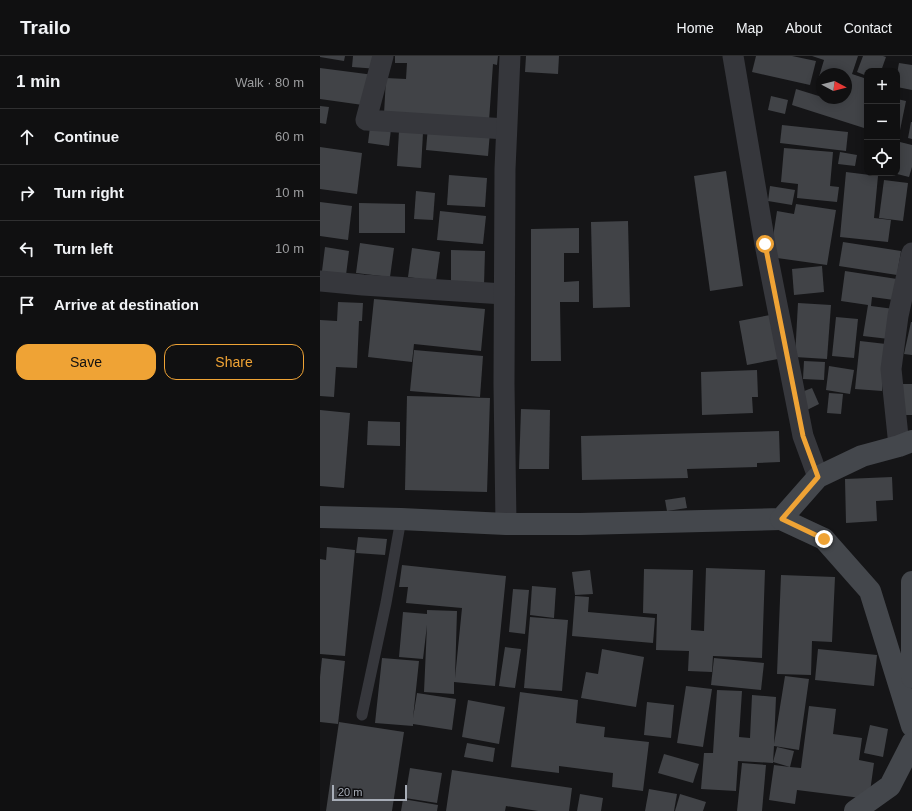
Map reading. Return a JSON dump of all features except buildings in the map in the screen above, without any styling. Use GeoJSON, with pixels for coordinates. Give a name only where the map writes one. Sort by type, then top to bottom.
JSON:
{"type":"FeatureCollection","features":[{"type":"Feature","properties":{"kind":"street"},"geometry":{"type":"LineString","coordinates":[[382,56],[366,120],[506,129]]}},
{"type":"Feature","properties":{"kind":"street"},"geometry":{"type":"LineString","coordinates":[[506,524],[504,384],[505,169],[510,56]]}},
{"type":"Feature","properties":{"kind":"street"},"geometry":{"type":"LineString","coordinates":[[733,56],[765,244],[803,436],[818,477]]}},
{"type":"Feature","properties":{"kind":"street"},"geometry":{"type":"LineString","coordinates":[[782,519],[818,477],[862,456],[906,444],[891,369],[898,316],[912,253]]}},
{"type":"Feature","properties":{"kind":"street"},"geometry":{"type":"LineString","coordinates":[[320,281],[504,294]]}},
{"type":"Feature","properties":{"kind":"street"},"geometry":{"type":"LineString","coordinates":[[320,517],[506,524],[580,524],[782,519],[824,539],[870,592],[912,726]]}},
{"type":"Feature","properties":{"kind":"street"},"geometry":{"type":"LineString","coordinates":[[912,582],[912,677]]}},
{"type":"Feature","properties":{"kind":"street"},"geometry":{"type":"LineString","coordinates":[[855,811],[890,786],[912,743]]}},
{"type":"Feature","properties":{"kind":"lane"},"geometry":{"type":"LineString","coordinates":[[362,715],[386,604],[401,519]]}},
{"type":"Feature","properties":{"kind":"route"},"geometry":{"type":"LineString","coordinates":[[765,244],[803,436],[818,477],[782,519],[824,539]]}}]}
